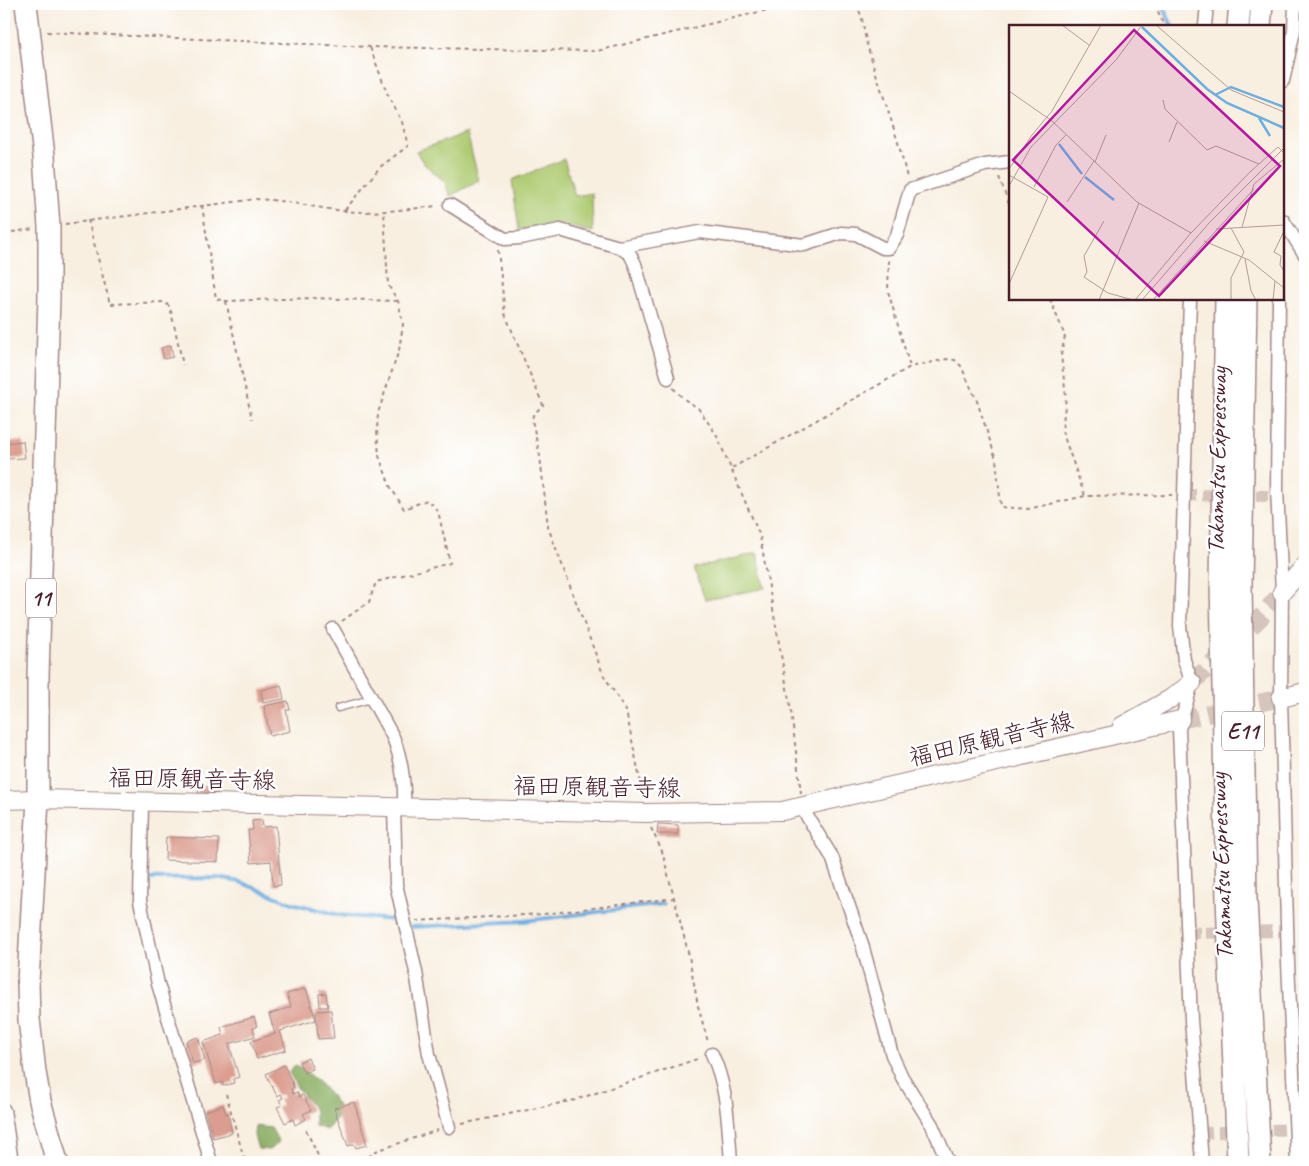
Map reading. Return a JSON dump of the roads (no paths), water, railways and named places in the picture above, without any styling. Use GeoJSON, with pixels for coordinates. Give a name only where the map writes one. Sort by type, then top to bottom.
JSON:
{"type":"FeatureCollection","features":[{"type":"Feature","properties":{"kind":"highway","name":"11"},"geometry":{"type":"LineString","coordinates":[[26,4],[44,156],[49,227],[49,296],[38,676],[38,799],[28,982],[29,1019],[40,1100],[58,1162]]}},
{"type":"Feature","properties":{"kind":"highway"},"geometry":{"type":"LineString","coordinates":[[1238,25],[1240,4]]}},
{"type":"Feature","properties":{"kind":"highway"},"geometry":{"type":"LineString","coordinates":[[1260,25],[1262,4]]}},
{"type":"Feature","properties":{"kind":"highway","name":"Takamatsu Expressway"},"geometry":{"type":"LineString","coordinates":[[1226,300],[1221,581],[1227,898],[1238,1162]]}},
{"type":"Feature","properties":{"kind":"highway","name":"Takamatsu Expressway"},"geometry":{"type":"LineString","coordinates":[[1246,300],[1241,604],[1246,900],[1260,1162]]}},
{"type":"Feature","properties":{"kind":"main road"},"geometry":{"type":"LineString","coordinates":[[1282,592],[1305,566]]}},
{"type":"Feature","properties":{"kind":"main road"},"geometry":{"type":"LineString","coordinates":[[1098,737],[1170,699],[1192,683]]}},
{"type":"Feature","properties":{"kind":"main road"},"geometry":{"type":"LineString","coordinates":[[1281,698],[1305,692]]}},
{"type":"Feature","properties":{"kind":"main road","name":"福田原観音寺線"},"geometry":{"type":"LineString","coordinates":[[4,800],[38,799],[399,806],[647,813],[739,813],[802,808],[1098,737],[1180,725]]}},
{"type":"Feature","properties":{"kind":"street"},"geometry":{"type":"LineString","coordinates":[[1205,25],[1207,4]]}},
{"type":"Feature","properties":{"kind":"street"},"geometry":{"type":"LineString","coordinates":[[1284,76],[1294,31],[1295,4]]}},
{"type":"Feature","properties":{"kind":"street"},"geometry":{"type":"LineString","coordinates":[[619,247],[700,232],[804,246],[841,233],[856,234],[883,248],[889,248],[897,235],[910,190],[985,165],[1009,162]]}},
{"type":"Feature","properties":{"kind":"street"},"geometry":{"type":"LineString","coordinates":[[450,205],[505,239],[560,230],[619,247],[630,254],[635,264],[668,378]]}},
{"type":"Feature","properties":{"kind":"street"},"geometry":{"type":"LineString","coordinates":[[1284,226],[1305,255]]}},
{"type":"Feature","properties":{"kind":"street"},"geometry":{"type":"LineString","coordinates":[[1190,300],[1180,626],[1184,660],[1192,683],[1180,725],[1191,1020],[1202,1162]]}},
{"type":"Feature","properties":{"kind":"street"},"geometry":{"type":"LineString","coordinates":[[1279,300],[1277,489],[1282,592],[1281,698],[1288,962],[1297,1162]]}},
{"type":"Feature","properties":{"kind":"street"},"geometry":{"type":"LineString","coordinates":[[333,629],[393,737],[400,754],[404,788],[399,806],[396,884],[416,972],[429,1054],[449,1127]]}},
{"type":"Feature","properties":{"kind":"street"},"geometry":{"type":"LineString","coordinates":[[142,802],[140,901],[158,984],[211,1162]]}},
{"type":"Feature","properties":{"kind":"street"},"geometry":{"type":"LineString","coordinates":[[802,808],[832,857],[862,944],[892,1055],[902,1078],[932,1125],[948,1162]]}},
{"type":"Feature","properties":{"kind":"street"},"geometry":{"type":"LineString","coordinates":[[712,1054],[721,1073],[726,1092],[731,1162]]}},
{"type":"Feature","properties":{"kind":"street"},"geometry":{"type":"LineString","coordinates":[[4,1110],[12,1162]]}},
{"type":"Feature","properties":{"kind":"lane"},"geometry":{"type":"LineString","coordinates":[[338,708],[371,699]]}},
{"type":"Feature","properties":{"kind":"waterway"},"geometry":{"type":"LineString","coordinates":[[1162,4],[1172,25]]}},
{"type":"Feature","properties":{"kind":"waterway"},"geometry":{"type":"LineString","coordinates":[[146,879],[217,878],[240,882],[292,903],[339,915],[394,920]]}},
{"type":"Feature","properties":{"kind":"waterway"},"geometry":{"type":"LineString","coordinates":[[411,927],[524,921],[663,904]]}},
{"type":"Feature","properties":{"kind":"tunnel"},"geometry":{"type":"LineString","coordinates":[[1184,495],[1278,496]]}},
{"type":"Feature","properties":{"kind":"tunnel"},"geometry":{"type":"LineString","coordinates":[[1192,683],[1260,618],[1282,592]]}},
{"type":"Feature","properties":{"kind":"tunnel"},"geometry":{"type":"LineString","coordinates":[[1180,720],[1281,698]]}},
{"type":"Feature","properties":{"kind":"tunnel"},"geometry":{"type":"LineString","coordinates":[[1188,933],[1288,931]]}},
{"type":"Feature","properties":{"kind":"tunnel"},"geometry":{"type":"LineString","coordinates":[[1200,1133],[1296,1129]]}}]}
